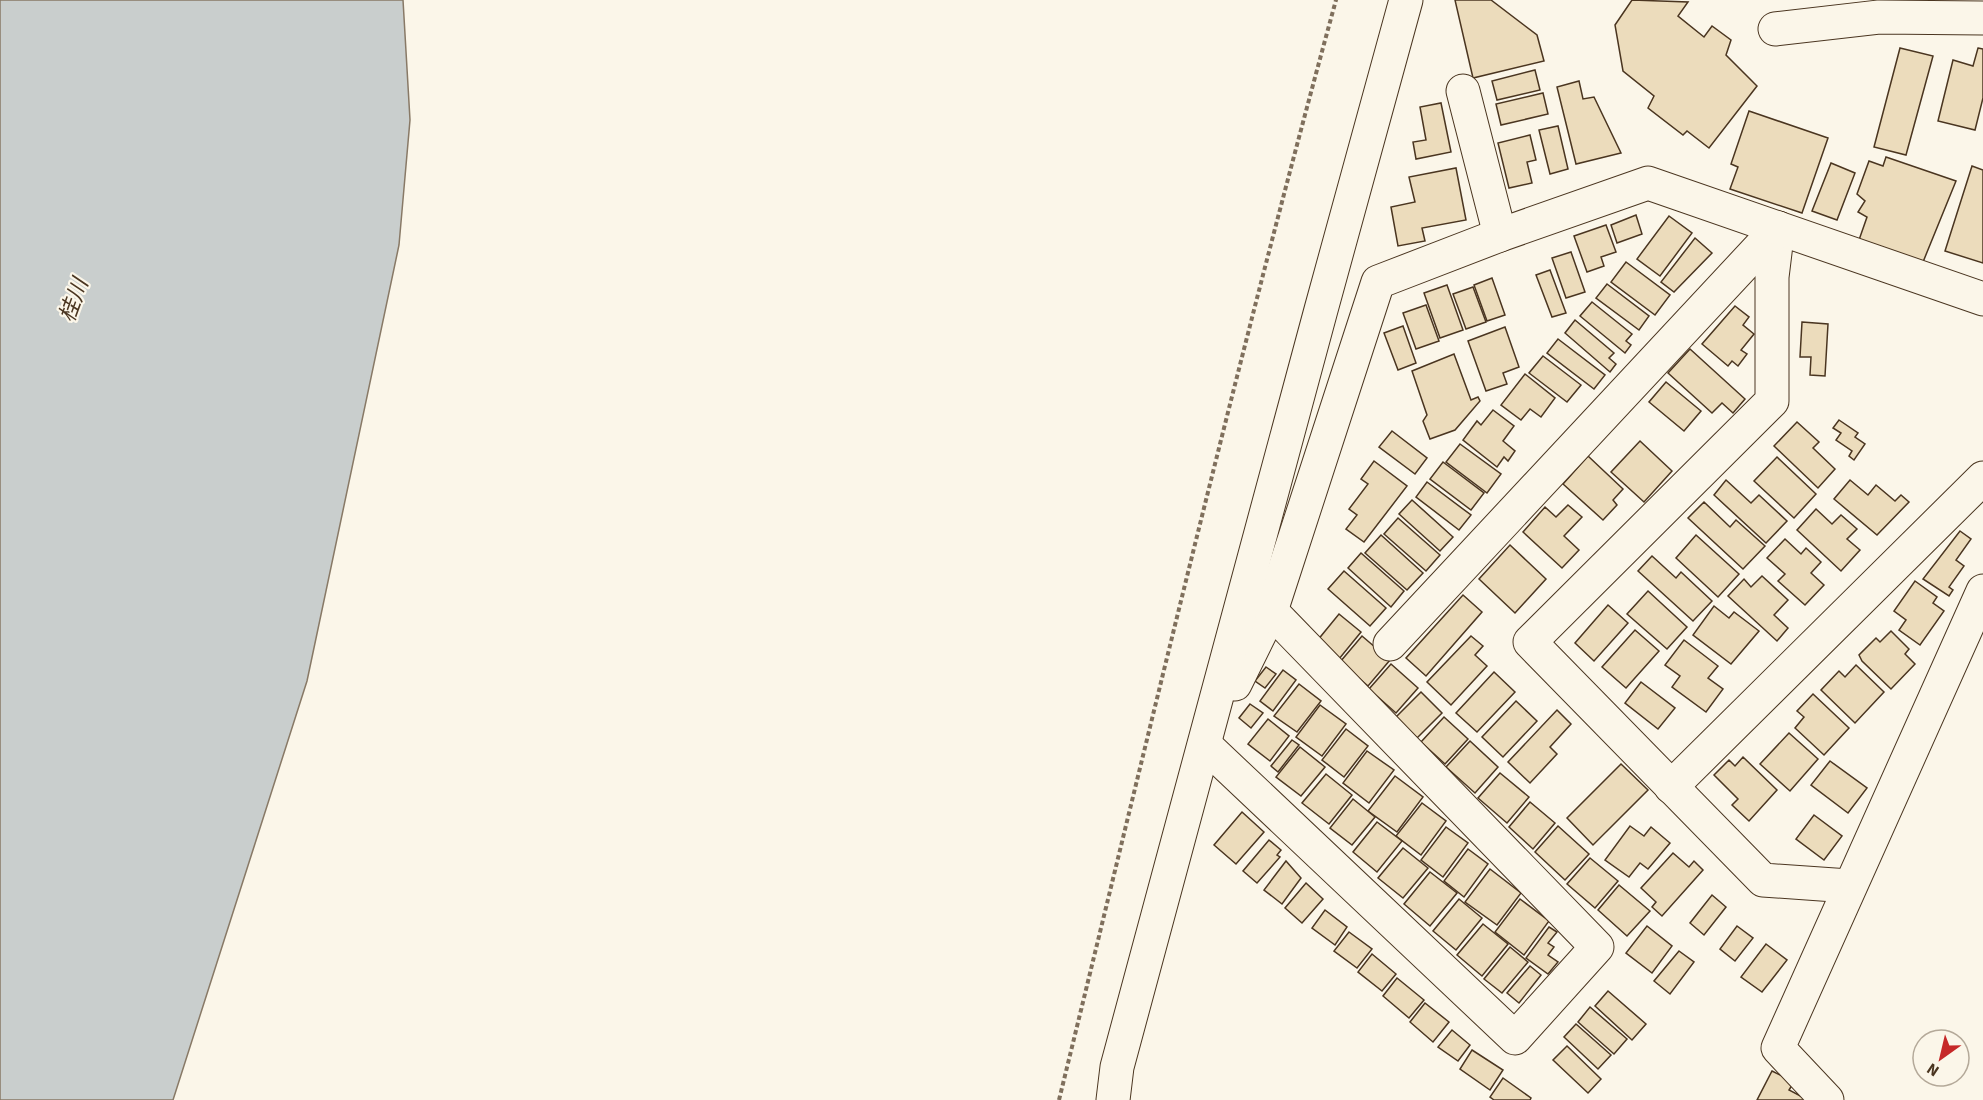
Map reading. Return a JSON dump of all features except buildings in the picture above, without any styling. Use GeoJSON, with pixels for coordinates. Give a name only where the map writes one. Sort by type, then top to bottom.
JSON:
{"type":"FeatureCollection","features":[{"type":"Feature","properties":{"kind":"street"},"geometry":{"type":"LineString","coordinates":[[1113,1100],[1117,1067],[1205,745],[1307,352],[1406,0]]}},
{"type":"Feature","properties":{"kind":"street"},"geometry":{"type":"LineString","coordinates":[[1775,29],[1880,9],[1983,18]]}},
{"type":"Feature","properties":{"kind":"street"},"geometry":{"type":"LineString","coordinates":[[1463,91],[1500,235]]}},
{"type":"Feature","properties":{"kind":"street"},"geometry":{"type":"LineString","coordinates":[[1205,745],[1271,611],[1378,282],[1500,235],[1648,183],[1983,299]]}},
{"type":"Feature","properties":{"kind":"street"},"geometry":{"type":"LineString","coordinates":[[1390,644],[1778,228]]}},
{"type":"Feature","properties":{"kind":"street"},"geometry":{"type":"LineString","coordinates":[[1778,228],[1772,277],[1772,401],[1530,642],[1763,880],[1849,886]]}},
{"type":"Feature","properties":{"kind":"street"},"geometry":{"type":"LineString","coordinates":[[1671,787],[1983,478]]}},
{"type":"Feature","properties":{"kind":"street"},"geometry":{"type":"LineString","coordinates":[[1827,1100],[1778,1048],[1983,591]]}},
{"type":"Feature","properties":{"kind":"street"},"geometry":{"type":"LineString","coordinates":[[1205,745],[1515,1038],[1597,947],[1271,611]]}},
{"type":"Feature","properties":{"kind":"path"},"geometry":{"type":"LineString","coordinates":[[1059,1100],[1201,519],[1287,178],[1336,0]]}},
{"type":"Feature","properties":{"kind":"water","name":"桂川"},"geometry":{"type":"Polygon","coordinates":[[[0,0],[403,0],[410,120],[399,245],[307,681],[173,1100],[0,1100],[0,0]]]}}]}
